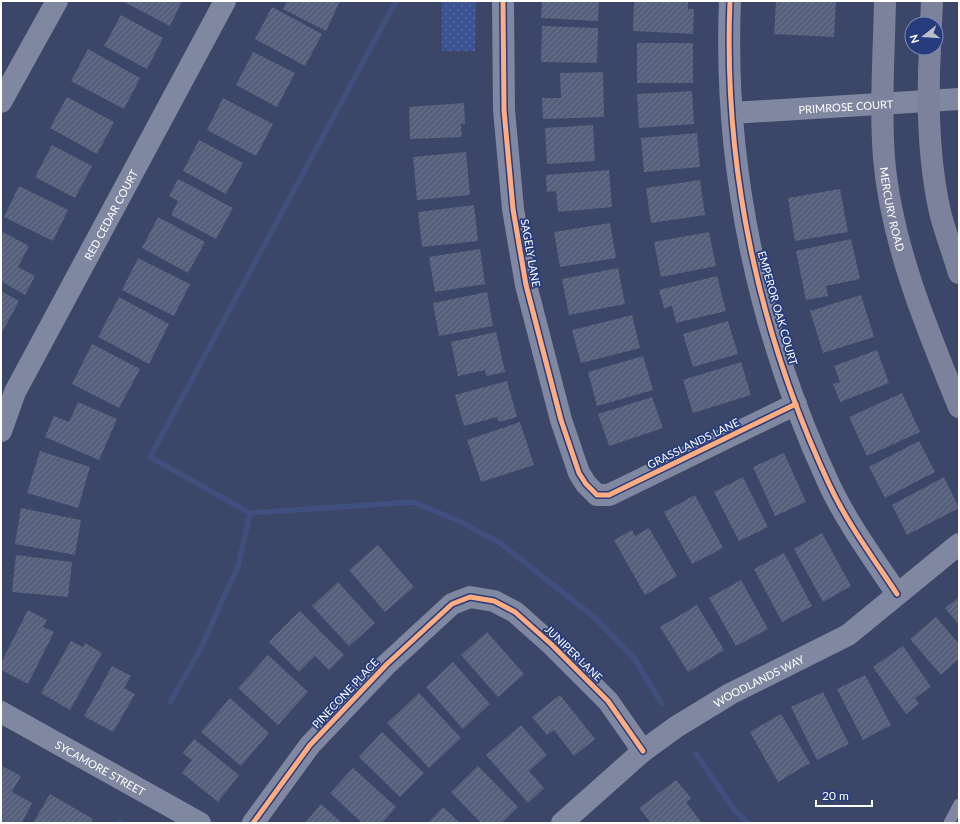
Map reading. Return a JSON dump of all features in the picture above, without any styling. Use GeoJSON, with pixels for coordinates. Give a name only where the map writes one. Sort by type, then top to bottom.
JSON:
{"type":"FeatureCollection","features":[{"type":"Feature","properties":{"kind":"main road","name":"MERCURY ROAD"},"geometry":{"type":"LineString","coordinates":[[885,1],[884,159],[892,213],[914,292],[959,407]]}},
{"type":"Feature","properties":{"kind":"main road"},"geometry":{"type":"LineString","coordinates":[[931,16],[932,1]]}},
{"type":"Feature","properties":{"kind":"main road"},"geometry":{"type":"LineString","coordinates":[[930,56],[927,102],[929,138],[940,212],[959,273]]}},
{"type":"Feature","properties":{"kind":"street"},"geometry":{"type":"LineString","coordinates":[[1,102],[57,1]]}},
{"type":"Feature","properties":{"kind":"street","name":"RED CEDAR COURT"},"geometry":{"type":"LineString","coordinates":[[1,431],[15,392],[225,1]]}},
{"type":"Feature","properties":{"kind":"street","name":"SAGELY LANE"},"geometry":{"type":"LineString","coordinates":[[503,1],[504,110],[513,209],[526,285],[561,420],[579,473],[586,484],[597,495]]}},
{"type":"Feature","properties":{"kind":"street","name":"EMPEROR OAK COURT"},"geometry":{"type":"LineString","coordinates":[[730,1],[729,76],[741,204],[753,263],[769,322],[796,404],[830,486],[860,538],[897,594]]}},
{"type":"Feature","properties":{"kind":"street","name":"PRIMROSE COURT"},"geometry":{"type":"LineString","coordinates":[[732,114],[959,99]]}},
{"type":"Feature","properties":{"kind":"street","name":"GRASSLANDS LANE"},"geometry":{"type":"LineString","coordinates":[[597,495],[609,495],[796,404]]}},
{"type":"Feature","properties":{"kind":"street","name":"WOODLANDS WAY"},"geometry":{"type":"LineString","coordinates":[[562,823],[643,751],[676,727],[730,694],[848,635],[959,544]]}},
{"type":"Feature","properties":{"kind":"street","name":"JUNIPER LANE"},"geometry":{"type":"LineString","coordinates":[[470,597],[494,601],[515,612],[551,644],[608,701],[643,751]]}},
{"type":"Feature","properties":{"kind":"street","name":"PINECONE PLACE"},"geometry":{"type":"LineString","coordinates":[[253,823],[310,745],[386,664],[452,604],[470,597]]}},
{"type":"Feature","properties":{"kind":"street","name":"SYCAMORE STREET"},"geometry":{"type":"LineString","coordinates":[[1,712],[200,823]]}},
{"type":"Feature","properties":{"kind":"lane"},"geometry":{"type":"LineString","coordinates":[[949,823],[959,804]]}},
{"type":"Feature","properties":{"kind":"shaded area"},"geometry":{"type":"Polygon","coordinates":[[[442,1],[476,1],[475,51],[442,51],[442,1]]]}},
{"type":"Feature","properties":{"kind":"building"},"geometry":{"type":"Polygon","coordinates":[[[122,1],[182,1],[170,26],[122,1]]]}},
{"type":"Feature","properties":{"kind":"building"},"geometry":{"type":"Polygon","coordinates":[[[287,1],[340,1],[326,31],[283,9],[287,1]]]}},
{"type":"Feature","properties":{"kind":"building"},"geometry":{"type":"Polygon","coordinates":[[[542,1],[599,1],[598,21],[541,18],[542,1]]]}},
{"type":"Feature","properties":{"kind":"building"},"geometry":{"type":"Polygon","coordinates":[[[634,1],[688,1],[688,9],[694,9],[693,34],[633,31],[634,1]]]}},
{"type":"Feature","properties":{"kind":"building"},"geometry":{"type":"Polygon","coordinates":[[[776,1],[836,2],[834,37],[774,34],[776,1]]]}},
{"type":"Feature","properties":{"kind":"building"},"geometry":{"type":"Polygon","coordinates":[[[272,7],[322,34],[305,66],[255,39],[272,7]]]}},
{"type":"Feature","properties":{"kind":"building"},"geometry":{"type":"Polygon","coordinates":[[[121,15],[163,38],[147,69],[104,46],[121,15]]]}},
{"type":"Feature","properties":{"kind":"building"},"geometry":{"type":"Polygon","coordinates":[[[542,26],[598,28],[597,63],[541,62],[542,26]]]}},
{"type":"Feature","properties":{"kind":"building"},"geometry":{"type":"Polygon","coordinates":[[[637,43],[693,43],[693,83],[637,83],[637,43]]]}},
{"type":"Feature","properties":{"kind":"building"},"geometry":{"type":"Polygon","coordinates":[[[88,49],[140,78],[124,109],[71,81],[88,49]]]}},
{"type":"Feature","properties":{"kind":"building"},"geometry":{"type":"Polygon","coordinates":[[[253,52],[295,73],[277,107],[236,85],[253,52]]]}},
{"type":"Feature","properties":{"kind":"building"},"geometry":{"type":"Polygon","coordinates":[[[603,72],[604,117],[543,119],[542,98],[561,98],[560,73],[603,72]]]}},
{"type":"Feature","properties":{"kind":"building"},"geometry":{"type":"Polygon","coordinates":[[[692,91],[694,124],[639,128],[637,94],[692,91]]]}},
{"type":"Feature","properties":{"kind":"building"},"geometry":{"type":"Polygon","coordinates":[[[67,97],[114,122],[97,154],[50,128],[67,97]]]}},
{"type":"Feature","properties":{"kind":"building"},"geometry":{"type":"Polygon","coordinates":[[[223,98],[273,124],[256,156],[207,130],[223,98]]]}},
{"type":"Feature","properties":{"kind":"building"},"geometry":{"type":"Polygon","coordinates":[[[464,103],[465,124],[461,124],[462,137],[410,139],[409,107],[464,103]]]}},
{"type":"Feature","properties":{"kind":"building"},"geometry":{"type":"Polygon","coordinates":[[[593,125],[595,161],[547,164],[545,128],[593,125]]]}},
{"type":"Feature","properties":{"kind":"building"},"geometry":{"type":"Polygon","coordinates":[[[697,133],[700,167],[644,172],[641,138],[697,133]]]}},
{"type":"Feature","properties":{"kind":"building"},"geometry":{"type":"Polygon","coordinates":[[[199,140],[243,163],[226,194],[183,171],[199,140]]]}},
{"type":"Feature","properties":{"kind":"building"},"geometry":{"type":"Polygon","coordinates":[[[52,145],[92,166],[75,198],[35,177],[52,145]]]}},
{"type":"Feature","properties":{"kind":"building"},"geometry":{"type":"Polygon","coordinates":[[[466,152],[470,195],[417,200],[413,157],[466,152]]]}},
{"type":"Feature","properties":{"kind":"building"},"geometry":{"type":"Polygon","coordinates":[[[609,170],[612,207],[558,212],[556,191],[547,192],[546,175],[609,170]]]}},
{"type":"Feature","properties":{"kind":"building"},"geometry":{"type":"Polygon","coordinates":[[[178,179],[233,208],[216,239],[171,215],[178,201],[169,196],[178,179]]]}},
{"type":"Feature","properties":{"kind":"building"},"geometry":{"type":"Polygon","coordinates":[[[700,180],[705,215],[651,223],[646,188],[700,180]]]}},
{"type":"Feature","properties":{"kind":"building"},"geometry":{"type":"Polygon","coordinates":[[[19,186],[68,210],[53,241],[4,217],[19,186]]]}},
{"type":"Feature","properties":{"kind":"building"},"geometry":{"type":"Polygon","coordinates":[[[840,189],[848,232],[795,241],[788,198],[840,189]]]}},
{"type":"Feature","properties":{"kind":"building"},"geometry":{"type":"Polygon","coordinates":[[[474,205],[478,241],[422,247],[418,212],[474,205]]]}},
{"type":"Feature","properties":{"kind":"building"},"geometry":{"type":"Polygon","coordinates":[[[158,217],[205,242],[188,273],[142,248],[158,217]]]}},
{"type":"Feature","properties":{"kind":"building"},"geometry":{"type":"Polygon","coordinates":[[[610,223],[616,258],[560,267],[554,232],[610,223]]]}},
{"type":"Feature","properties":{"kind":"building"},"geometry":{"type":"Polygon","coordinates":[[[1,231],[29,246],[18,267],[35,276],[25,295],[1,281],[1,231]]]}},
{"type":"Feature","properties":{"kind":"building"},"geometry":{"type":"Polygon","coordinates":[[[709,232],[716,266],[661,277],[654,242],[709,232]]]}},
{"type":"Feature","properties":{"kind":"building"},"geometry":{"type":"Polygon","coordinates":[[[851,239],[860,279],[826,286],[828,296],[806,300],[796,251],[851,239]]]}},
{"type":"Feature","properties":{"kind":"building"},"geometry":{"type":"Polygon","coordinates":[[[480,249],[485,284],[435,292],[429,257],[480,249]]]}},
{"type":"Feature","properties":{"kind":"building"},"geometry":{"type":"Polygon","coordinates":[[[138,258],[190,284],[174,316],[122,290],[138,258]]]}},
{"type":"Feature","properties":{"kind":"building"},"geometry":{"type":"Polygon","coordinates":[[[618,268],[625,304],[569,315],[562,279],[618,268]]]}},
{"type":"Feature","properties":{"kind":"building"},"geometry":{"type":"Polygon","coordinates":[[[717,276],[726,311],[676,323],[672,306],[664,308],[659,290],[717,276]]]}},
{"type":"Feature","properties":{"kind":"building"},"geometry":{"type":"Polygon","coordinates":[[[1,291],[19,301],[1,334],[1,291]]]}},
{"type":"Feature","properties":{"kind":"building"},"geometry":{"type":"Polygon","coordinates":[[[487,292],[493,326],[439,336],[433,303],[487,292]]]}},
{"type":"Feature","properties":{"kind":"building"},"geometry":{"type":"Polygon","coordinates":[[[861,295],[874,337],[823,353],[810,311],[861,295]]]}},
{"type":"Feature","properties":{"kind":"building"},"geometry":{"type":"Polygon","coordinates":[[[119,297],[169,324],[149,364],[98,337],[119,297]]]}},
{"type":"Feature","properties":{"kind":"building"},"geometry":{"type":"Polygon","coordinates":[[[632,315],[640,348],[581,363],[572,330],[632,315]]]}},
{"type":"Feature","properties":{"kind":"building"},"geometry":{"type":"Polygon","coordinates":[[[728,321],[738,354],[693,367],[683,334],[728,321]]]}},
{"type":"Feature","properties":{"kind":"building"},"geometry":{"type":"Polygon","coordinates":[[[496,332],[505,372],[486,376],[485,370],[458,376],[451,342],[496,332]]]}},
{"type":"Feature","properties":{"kind":"building"},"geometry":{"type":"Polygon","coordinates":[[[92,344],[140,369],[119,408],[72,384],[92,344]]]}},
{"type":"Feature","properties":{"kind":"building"},"geometry":{"type":"Polygon","coordinates":[[[877,350],[889,383],[840,402],[833,384],[840,382],[834,366],[877,350]]]}},
{"type":"Feature","properties":{"kind":"building"},"geometry":{"type":"Polygon","coordinates":[[[643,356],[653,390],[597,406],[588,372],[643,356]]]}},
{"type":"Feature","properties":{"kind":"building"},"geometry":{"type":"Polygon","coordinates":[[[741,362],[751,395],[693,413],[683,380],[741,362]]]}},
{"type":"Feature","properties":{"kind":"building"},"geometry":{"type":"Polygon","coordinates":[[[507,381],[517,417],[499,422],[497,417],[464,426],[455,395],[507,381]]]}},
{"type":"Feature","properties":{"kind":"building"},"geometry":{"type":"Polygon","coordinates":[[[902,393],[920,432],[867,456],[849,417],[902,393]]]}},
{"type":"Feature","properties":{"kind":"building"},"geometry":{"type":"Polygon","coordinates":[[[652,397],[663,428],[609,446],[598,414],[652,397]]]}},
{"type":"Feature","properties":{"kind":"building"},"geometry":{"type":"Polygon","coordinates":[[[78,402],[117,419],[99,460],[45,437],[54,416],[69,422],[78,402]]]}},
{"type":"Feature","properties":{"kind":"building"},"geometry":{"type":"Polygon","coordinates":[[[520,422],[534,465],[481,482],[467,440],[520,422]]]}},
{"type":"Feature","properties":{"kind":"building"},"geometry":{"type":"Polygon","coordinates":[[[919,441],[935,472],[885,498],[869,467],[919,441]]]}},
{"type":"Feature","properties":{"kind":"building"},"geometry":{"type":"Polygon","coordinates":[[[40,451],[90,467],[78,508],[27,493],[40,451]]]}},
{"type":"Feature","properties":{"kind":"building"},"geometry":{"type":"Polygon","coordinates":[[[784,453],[806,502],[775,516],[753,467],[784,453]]]}},
{"type":"Feature","properties":{"kind":"building"},"geometry":{"type":"Polygon","coordinates":[[[743,477],[768,527],[739,541],[714,492],[743,477]]]}},
{"type":"Feature","properties":{"kind":"building"},"geometry":{"type":"Polygon","coordinates":[[[944,477],[959,508],[907,535],[892,505],[944,477]]]}},
{"type":"Feature","properties":{"kind":"building"},"geometry":{"type":"Polygon","coordinates":[[[695,495],[723,548],[692,564],[664,512],[695,495]]]}},
{"type":"Feature","properties":{"kind":"building"},"geometry":{"type":"Polygon","coordinates":[[[21,508],[81,520],[75,555],[15,544],[21,508]]]}},
{"type":"Feature","properties":{"kind":"building"},"geometry":{"type":"Polygon","coordinates":[[[649,528],[677,576],[645,595],[614,540],[632,530],[635,536],[649,528]]]}},
{"type":"Feature","properties":{"kind":"building"},"geometry":{"type":"Polygon","coordinates":[[[822,533],[851,586],[823,602],[794,549],[822,533]]]}},
{"type":"Feature","properties":{"kind":"building"},"geometry":{"type":"Polygon","coordinates":[[[378,545],[414,587],[385,612],[349,570],[378,545]]]}},
{"type":"Feature","properties":{"kind":"building"},"geometry":{"type":"Polygon","coordinates":[[[784,553],[812,606],[782,622],[754,569],[784,553]]]}},
{"type":"Feature","properties":{"kind":"building"},"geometry":{"type":"Polygon","coordinates":[[[16,555],[72,562],[68,597],[12,592],[16,555]]]}},
{"type":"Feature","properties":{"kind":"building"},"geometry":{"type":"Polygon","coordinates":[[[741,580],[768,629],[736,646],[709,598],[741,580]]]}},
{"type":"Feature","properties":{"kind":"building"},"geometry":{"type":"Polygon","coordinates":[[[338,582],[375,623],[349,646],[312,606],[338,582]]]}},
{"type":"Feature","properties":{"kind":"building"},"geometry":{"type":"Polygon","coordinates":[[[958,598],[959,599],[959,625],[945,608],[958,598]]]}},
{"type":"Feature","properties":{"kind":"building"},"geometry":{"type":"Polygon","coordinates":[[[697,605],[724,650],[688,672],[660,627],[697,605]]]}},
{"type":"Feature","properties":{"kind":"building"},"geometry":{"type":"Polygon","coordinates":[[[28,610],[47,620],[43,627],[54,632],[28,684],[1,670],[1,663],[28,610]]]}},
{"type":"Feature","properties":{"kind":"building"},"geometry":{"type":"Polygon","coordinates":[[[300,611],[344,655],[329,670],[315,656],[299,672],[269,642],[300,611]]]}},
{"type":"Feature","properties":{"kind":"building"},"geometry":{"type":"Polygon","coordinates":[[[936,617],[959,644],[959,659],[941,675],[910,639],[936,617]]]}},
{"type":"Feature","properties":{"kind":"building"},"geometry":{"type":"Polygon","coordinates":[[[487,632],[524,674],[498,697],[461,655],[487,632]]]}},
{"type":"Feature","properties":{"kind":"building"},"geometry":{"type":"Polygon","coordinates":[[[71,641],[83,647],[85,643],[102,653],[70,710],[41,693],[71,641]]]}},
{"type":"Feature","properties":{"kind":"building"},"geometry":{"type":"Polygon","coordinates":[[[903,646],[931,687],[915,698],[919,704],[906,714],[873,667],[903,646]]]}},
{"type":"Feature","properties":{"kind":"building"},"geometry":{"type":"Polygon","coordinates":[[[268,655],[308,692],[278,725],[238,688],[268,655]]]}},
{"type":"Feature","properties":{"kind":"building"},"geometry":{"type":"Polygon","coordinates":[[[453,662],[490,704],[463,729],[426,687],[453,662]]]}},
{"type":"Feature","properties":{"kind":"building"},"geometry":{"type":"Polygon","coordinates":[[[112,666],[131,676],[124,688],[135,694],[113,732],[84,716],[112,666]]]}},
{"type":"Feature","properties":{"kind":"building"},"geometry":{"type":"Polygon","coordinates":[[[865,675],[891,725],[863,740],[837,689],[865,675]]]}},
{"type":"Feature","properties":{"kind":"building"},"geometry":{"type":"Polygon","coordinates":[[[823,692],[849,744],[817,760],[791,707],[823,692]]]}},
{"type":"Feature","properties":{"kind":"building"},"geometry":{"type":"Polygon","coordinates":[[[419,693],[461,738],[429,768],[387,723],[419,693]]]}},
{"type":"Feature","properties":{"kind":"building"},"geometry":{"type":"Polygon","coordinates":[[[560,695],[595,739],[574,756],[554,730],[547,735],[532,717],[560,695]]]}},
{"type":"Feature","properties":{"kind":"building"},"geometry":{"type":"Polygon","coordinates":[[[230,698],[269,733],[241,766],[201,732],[230,698]]]}},
{"type":"Feature","properties":{"kind":"building"},"geometry":{"type":"Polygon","coordinates":[[[781,714],[810,763],[778,782],[750,732],[781,714]]]}},
{"type":"Feature","properties":{"kind":"building"},"geometry":{"type":"Polygon","coordinates":[[[521,725],[547,755],[529,771],[544,788],[528,803],[486,755],[521,725]]]}},
{"type":"Feature","properties":{"kind":"building"},"geometry":{"type":"Polygon","coordinates":[[[382,732],[424,773],[400,797],[359,757],[382,732]]]}},
{"type":"Feature","properties":{"kind":"building"},"geometry":{"type":"Polygon","coordinates":[[[194,739],[239,775],[218,802],[182,773],[192,760],[183,753],[194,739]]]}},
{"type":"Feature","properties":{"kind":"building"},"geometry":{"type":"Polygon","coordinates":[[[2,766],[21,776],[12,792],[32,803],[22,823],[1,823],[2,766]]]}},
{"type":"Feature","properties":{"kind":"building"},"geometry":{"type":"Polygon","coordinates":[[[478,766],[518,807],[502,823],[481,823],[451,792],[478,766]]]}},
{"type":"Feature","properties":{"kind":"building"},"geometry":{"type":"Polygon","coordinates":[[[353,768],[396,807],[382,823],[362,823],[330,793],[353,768]]]}},
{"type":"Feature","properties":{"kind":"building"},"geometry":{"type":"Polygon","coordinates":[[[676,780],[691,798],[686,802],[702,823],[651,823],[639,808],[676,780]]]}},
{"type":"Feature","properties":{"kind":"building"},"geometry":{"type":"Polygon","coordinates":[[[50,794],[93,819],[90,823],[33,823],[50,794]]]}},
{"type":"Feature","properties":{"kind":"building"},"geometry":{"type":"Polygon","coordinates":[[[321,804],[342,823],[305,823],[321,804]]]}},
{"type":"Feature","properties":{"kind":"building"},"geometry":{"type":"Polygon","coordinates":[[[443,807],[460,823],[428,823],[443,807]]]}},
{"type":"Feature","properties":{"kind":"waterway"},"geometry":{"type":"LineString","coordinates":[[396,1],[150,457],[250,513],[413,502],[461,522],[500,543],[594,617],[634,658],[662,704]]}},
{"type":"Feature","properties":{"kind":"waterway"},"geometry":{"type":"LineString","coordinates":[[170,702],[200,650],[238,566],[250,513]]}},
{"type":"Feature","properties":{"kind":"waterway"},"geometry":{"type":"LineString","coordinates":[[696,754],[736,812],[748,823]]}},
{"type":"Feature","properties":{"kind":"cycle path"},"geometry":{"type":"LineString","coordinates":[[503,1],[504,110],[513,209],[526,285],[561,420],[579,473],[586,484],[597,495],[609,495],[796,404]]}},
{"type":"Feature","properties":{"kind":"cycle path"},"geometry":{"type":"LineString","coordinates":[[730,1],[729,63],[733,125],[740,187],[751,248],[765,309],[783,369],[804,427],[829,484],[852,527],[897,594]]}},
{"type":"Feature","properties":{"kind":"cycle path"},"geometry":{"type":"LineString","coordinates":[[253,823],[310,745],[387,664],[452,604],[470,597],[494,601],[515,612],[551,644],[608,701],[643,751]]}}]}
